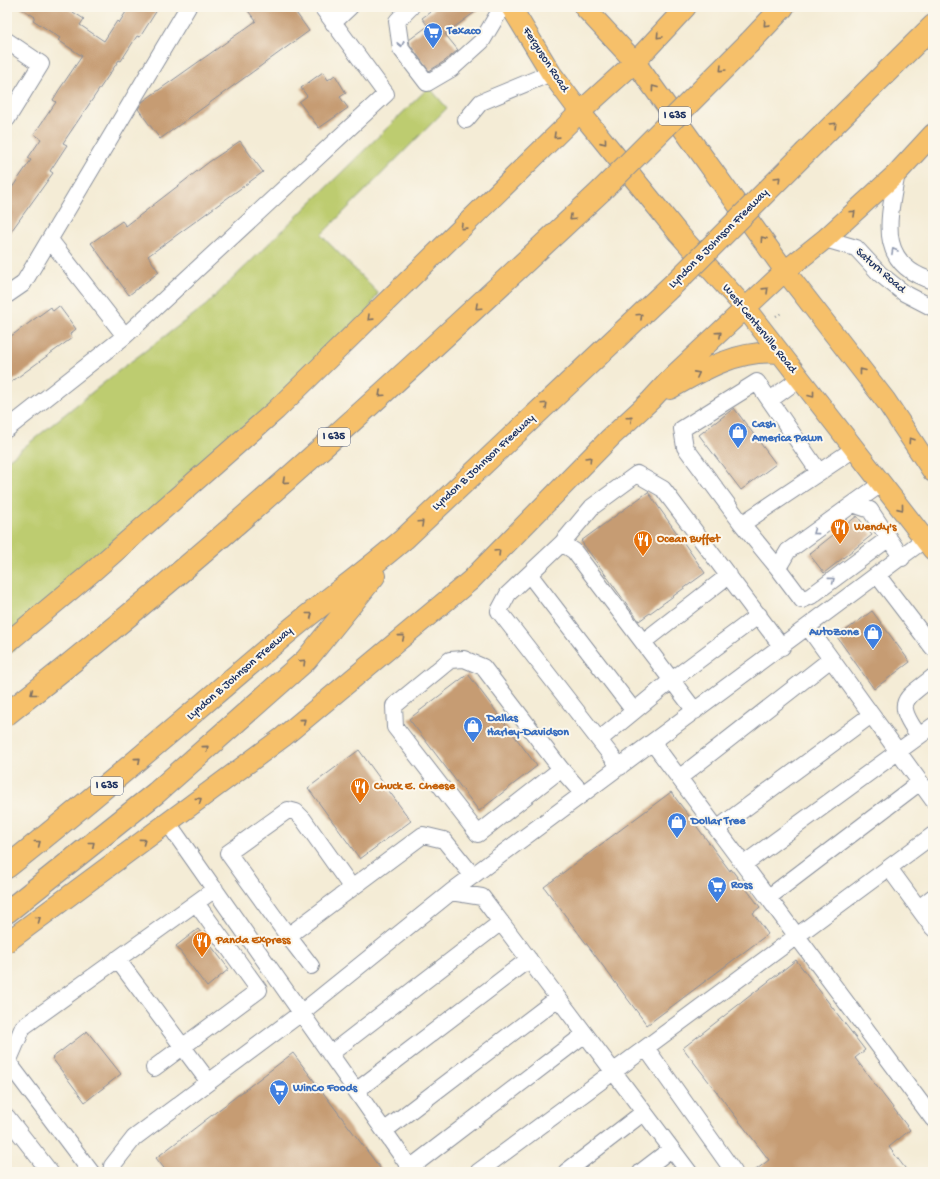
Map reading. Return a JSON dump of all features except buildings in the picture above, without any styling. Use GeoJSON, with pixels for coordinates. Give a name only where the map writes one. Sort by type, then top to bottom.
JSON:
{"type":"FeatureCollection","features":[{"type":"Feature","properties":{"kind":"highway","name":"I 635"},"geometry":{"type":"LineString","coordinates":[[7,714],[59,673],[262,502],[475,309],[601,191],[783,7]]}},
{"type":"Feature","properties":{"kind":"highway","name":"Lyndon B Johnson Freeway"},"geometry":{"type":"LineString","coordinates":[[7,867],[64,823],[277,641],[359,577],[404,539],[682,276],[933,26]]}},
{"type":"Feature","properties":{"kind":"highway"},"geometry":{"type":"LineString","coordinates":[[7,912],[156,793],[306,660],[404,539]]}},
{"type":"Feature","properties":{"kind":"main road"},"geometry":{"type":"LineString","coordinates":[[584,7],[635,62],[785,271],[886,402],[933,472]]}},
{"type":"Feature","properties":{"kind":"main road"},"geometry":{"type":"LineString","coordinates":[[7,643],[91,573],[276,410],[580,112],[635,62],[686,7]]}},
{"type":"Feature","properties":{"kind":"main road","name":"Ferguson Road"},"geometry":{"type":"LineString","coordinates":[[502,9],[580,112]]}},
{"type":"Feature","properties":{"kind":"main road","name":"West Centerville Road"},"geometry":{"type":"LineString","coordinates":[[580,112],[678,233],[746,309],[881,484],[930,542]]}},
{"type":"Feature","properties":{"kind":"main road"},"geometry":{"type":"LineString","coordinates":[[7,942],[283,737],[471,580],[610,438],[651,400],[674,375],[785,271],[825,239],[897,172],[933,134]]}},
{"type":"Feature","properties":{"kind":"main road"},"geometry":{"type":"LineString","coordinates":[[651,400],[703,371],[733,358],[764,352],[779,353]]}},
{"type":"Feature","properties":{"kind":"street"},"geometry":{"type":"LineString","coordinates":[[7,295],[23,284],[188,7]]}},
{"type":"Feature","properties":{"kind":"street"},"geometry":{"type":"LineString","coordinates":[[7,429],[125,336],[386,94],[333,24],[322,7]]}},
{"type":"Feature","properties":{"kind":"street"},"geometry":{"type":"LineString","coordinates":[[333,24],[350,7]]}},
{"type":"Feature","properties":{"kind":"street"},"geometry":{"type":"LineString","coordinates":[[409,8],[397,21],[401,49],[427,83],[451,69],[482,41],[502,9]]}},
{"type":"Feature","properties":{"kind":"street"},"geometry":{"type":"LineString","coordinates":[[7,41],[41,64],[7,119]]}},
{"type":"Feature","properties":{"kind":"street"},"geometry":{"type":"LineString","coordinates":[[466,120],[481,102],[551,73]]}},
{"type":"Feature","properties":{"kind":"street","name":"Saturn Road"},"geometry":{"type":"LineString","coordinates":[[897,172],[888,223],[891,245],[901,263],[922,278],[933,281]]}},
{"type":"Feature","properties":{"kind":"street","name":"Saturn Road"},"geometry":{"type":"LineString","coordinates":[[825,239],[856,248],[880,274],[904,293],[933,308]]}},
{"type":"Feature","properties":{"kind":"street"},"geometry":{"type":"LineString","coordinates":[[50,240],[125,336]]}},
{"type":"Feature","properties":{"kind":"street"},"geometry":{"type":"LineString","coordinates":[[770,400],[799,379]]}},
{"type":"Feature","properties":{"kind":"street"},"geometry":{"type":"LineString","coordinates":[[819,472],[757,382],[682,429],[685,447],[742,524],[802,600],[812,625],[831,659],[933,800]]}},
{"type":"Feature","properties":{"kind":"street"},"geometry":{"type":"LineString","coordinates":[[742,524],[854,449]]}},
{"type":"Feature","properties":{"kind":"street"},"geometry":{"type":"LineString","coordinates":[[620,767],[499,611],[508,594],[562,543],[592,507],[637,474],[663,489],[782,646]]}},
{"type":"Feature","properties":{"kind":"street"},"geometry":{"type":"LineString","coordinates":[[778,568],[788,551],[881,484]]}},
{"type":"Feature","properties":{"kind":"street"},"geometry":{"type":"LineString","coordinates":[[853,504],[870,510],[902,558]]}},
{"type":"Feature","properties":{"kind":"street"},"geometry":{"type":"LineString","coordinates":[[802,600],[811,596],[889,538]]}},
{"type":"Feature","properties":{"kind":"street"},"geometry":{"type":"LineString","coordinates":[[111,1172],[112,1166],[134,1138],[301,1013],[452,892],[881,573],[902,558],[930,542]]}},
{"type":"Feature","properties":{"kind":"street"},"geometry":{"type":"LineString","coordinates":[[562,543],[574,552],[696,711]]}},
{"type":"Feature","properties":{"kind":"street"},"geometry":{"type":"LineString","coordinates":[[871,551],[881,573],[933,648]]}},
{"type":"Feature","properties":{"kind":"street"},"geometry":{"type":"LineString","coordinates":[[528,574],[634,711]]}},
{"type":"Feature","properties":{"kind":"street"},"geometry":{"type":"LineString","coordinates":[[643,642],[729,575]]}},
{"type":"Feature","properties":{"kind":"street"},"geometry":{"type":"LineString","coordinates":[[599,740],[672,680],[759,615]]}},
{"type":"Feature","properties":{"kind":"street"},"geometry":{"type":"LineString","coordinates":[[561,769],[478,834],[395,727],[394,706],[450,660],[464,659],[483,667],[561,769],[583,794]]}},
{"type":"Feature","properties":{"kind":"street"},"geometry":{"type":"LineString","coordinates":[[679,778],[831,659]]}},
{"type":"Feature","properties":{"kind":"street"},"geometry":{"type":"LineString","coordinates":[[919,736],[906,719],[904,705],[906,698],[933,677]]}},
{"type":"Feature","properties":{"kind":"street"},"geometry":{"type":"LineString","coordinates":[[717,829],[871,715]]}},
{"type":"Feature","properties":{"kind":"street"},"geometry":{"type":"LineString","coordinates":[[744,864],[933,726]]}},
{"type":"Feature","properties":{"kind":"street"},"geometry":{"type":"LineString","coordinates":[[653,743],[798,935],[933,1119]]}},
{"type":"Feature","properties":{"kind":"street"},"geometry":{"type":"LineString","coordinates":[[769,897],[920,782]]}},
{"type":"Feature","properties":{"kind":"street"},"geometry":{"type":"LineString","coordinates":[[311,966],[228,853],[288,810],[296,812],[303,819],[352,888]]}},
{"type":"Feature","properties":{"kind":"street"},"geometry":{"type":"LineString","coordinates":[[168,823],[412,1170],[585,1034]]}},
{"type":"Feature","properties":{"kind":"street"},"geometry":{"type":"LineString","coordinates":[[288,936],[423,835],[444,840],[473,876]]}},
{"type":"Feature","properties":{"kind":"street"},"geometry":{"type":"LineString","coordinates":[[478,1172],[933,835]]}},
{"type":"Feature","properties":{"kind":"street"},"geometry":{"type":"LineString","coordinates":[[889,868],[933,928]]}},
{"type":"Feature","properties":{"kind":"street"},"geometry":{"type":"LineString","coordinates":[[91,1172],[8,1062],[23,1027],[215,889]]}},
{"type":"Feature","properties":{"kind":"street"},"geometry":{"type":"LineString","coordinates":[[452,892],[482,897],[689,1172]]}},
{"type":"Feature","properties":{"kind":"street"},"geometry":{"type":"LineString","coordinates":[[919,908],[933,897]]}},
{"type":"Feature","properties":{"kind":"street"},"geometry":{"type":"LineString","coordinates":[[154,1068],[259,990],[196,903]]}},
{"type":"Feature","properties":{"kind":"street"},"geometry":{"type":"LineString","coordinates":[[330,1054],[501,922]]}},
{"type":"Feature","properties":{"kind":"street"},"geometry":{"type":"LineString","coordinates":[[117,959],[209,1082]]}},
{"type":"Feature","properties":{"kind":"street"},"geometry":{"type":"LineString","coordinates":[[356,1091],[529,959]]}},
{"type":"Feature","properties":{"kind":"street"},"geometry":{"type":"LineString","coordinates":[[384,1131],[558,998]]}},
{"type":"Feature","properties":{"kind":"street"},"geometry":{"type":"LineString","coordinates":[[646,1048],[734,1172]]}},
{"type":"Feature","properties":{"kind":"street"},"geometry":{"type":"LineString","coordinates":[[566,1172],[644,1112]]}},
{"type":"Feature","properties":{"kind":"street"},"geometry":{"type":"LineString","coordinates":[[7,1117],[50,1172]]}},
{"type":"Feature","properties":{"kind":"street"},"geometry":{"type":"LineString","coordinates":[[641,1172],[671,1149]]}},
{"type":"Feature","properties":{"kind":"path"},"geometry":{"type":"LineString","coordinates":[[776,316],[781,313]]}},
{"type":"Feature","properties":{"kind":"green space"},"geometry":{"type":"Polygon","coordinates":[[[429,87],[447,108],[321,235],[378,293],[358,329],[7,656],[7,461],[121,369],[205,306],[429,87]]]}},
{"type":"Feature","properties":{"kind":"place","name":"Texaco"},"geometry":{"type":"Point","coordinates":[433,49]}},
{"type":"Feature","properties":{"kind":"place","name":"Cash America Pawn"},"geometry":{"type":"Point","coordinates":[738,449]}},
{"type":"Feature","properties":{"kind":"place","name":"Wendy's"},"geometry":{"type":"Point","coordinates":[840,545]}},
{"type":"Feature","properties":{"kind":"place","name":"Ocean Buffet"},"geometry":{"type":"Point","coordinates":[643,557]}},
{"type":"Feature","properties":{"kind":"place","name":"AutoZone"},"geometry":{"type":"Point","coordinates":[873,650]}},
{"type":"Feature","properties":{"kind":"place","name":"Dallas Harley-Davidson"},"geometry":{"type":"Point","coordinates":[473,743]}},
{"type":"Feature","properties":{"kind":"place","name":"Chuck E. Cheese"},"geometry":{"type":"Point","coordinates":[360,804]}},
{"type":"Feature","properties":{"kind":"place","name":"Dollar Tree"},"geometry":{"type":"Point","coordinates":[677,839]}},
{"type":"Feature","properties":{"kind":"place","name":"Ross"},"geometry":{"type":"Point","coordinates":[717,903]}},
{"type":"Feature","properties":{"kind":"place","name":"Panda Express"},"geometry":{"type":"Point","coordinates":[202,958]}},
{"type":"Feature","properties":{"kind":"place","name":"WinCo Foods"},"geometry":{"type":"Point","coordinates":[279,1106]}}]}
